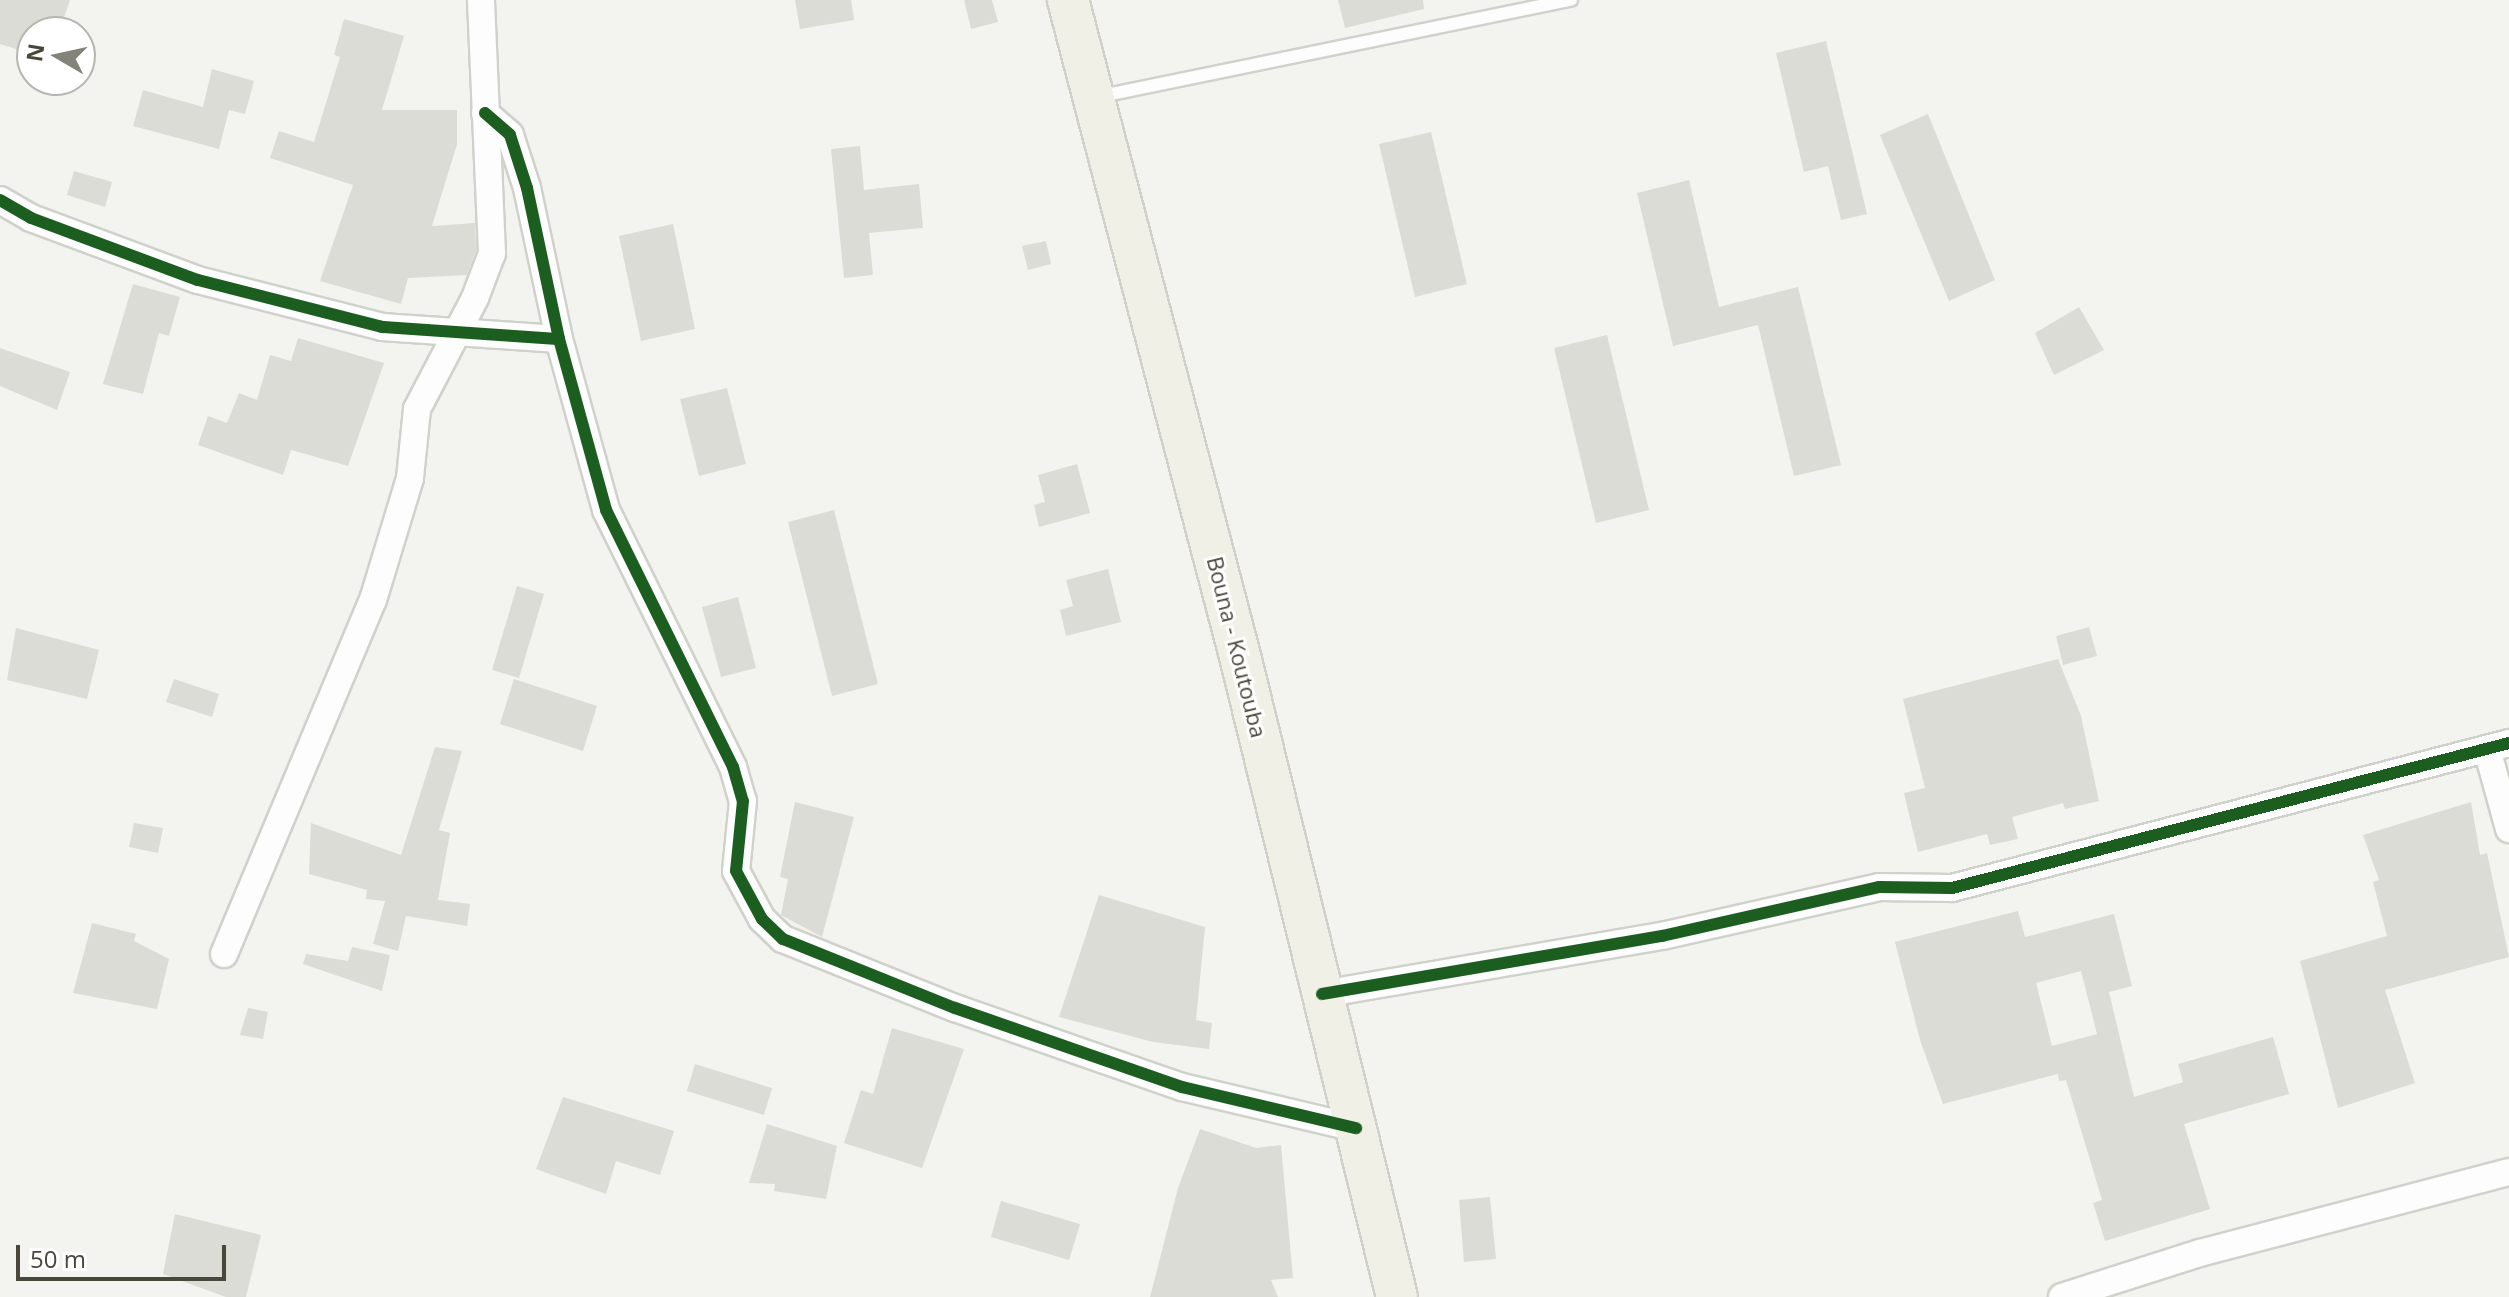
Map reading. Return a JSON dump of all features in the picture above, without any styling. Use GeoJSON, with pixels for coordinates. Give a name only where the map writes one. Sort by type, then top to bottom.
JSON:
{"type":"FeatureCollection","features":[{"type":"Feature","properties":{"kind":"main road","name":"Bouna - Koutouba"},"geometry":{"type":"LineString","coordinates":[[1068,0],[1397,1297]]}},
{"type":"Feature","properties":{"kind":"street"},"geometry":{"type":"LineString","coordinates":[[224,954],[373,600],[410,478],[417,409],[453,334],[475,298],[492,253],[494,205],[485,113],[481,0]]}},
{"type":"Feature","properties":{"kind":"street"},"geometry":{"type":"LineString","coordinates":[[485,113],[510,135],[527,188],[559,339],[606,510],[733,767],[743,801],[736,871],[762,919],[783,939],[969,1013],[1182,1087],[1356,1128]]}},
{"type":"Feature","properties":{"kind":"street"},"geometry":{"type":"LineString","coordinates":[[0,200],[31,218],[198,280],[382,327],[559,339]]}},
{"type":"Feature","properties":{"kind":"street"},"geometry":{"type":"LineString","coordinates":[[1322,994],[1662,936],[1879,887],[1952,888],[2498,746],[2509,829]]}},
{"type":"Feature","properties":{"kind":"street"},"geometry":{"type":"LineString","coordinates":[[2062,1297],[2200,1253],[2509,1172]]}},
{"type":"Feature","properties":{"kind":"lane"},"geometry":{"type":"LineString","coordinates":[[1094,98],[1571,0]]}},
{"type":"Feature","properties":{"kind":"building"},"geometry":{"type":"Polygon","coordinates":[[[0,0],[70,0],[64,16],[16,16],[16,49],[0,44],[0,0]]]}},
{"type":"Feature","properties":{"kind":"building"},"geometry":{"type":"Polygon","coordinates":[[[795,0],[851,0],[854,20],[800,29],[795,0]]]}},
{"type":"Feature","properties":{"kind":"building"},"geometry":{"type":"Polygon","coordinates":[[[964,0],[992,0],[998,22],[971,29],[964,0]]]}},
{"type":"Feature","properties":{"kind":"building"},"geometry":{"type":"Polygon","coordinates":[[[1338,0],[1423,0],[1424,9],[1345,28],[1338,0]]]}},
{"type":"Feature","properties":{"kind":"building"},"geometry":{"type":"Polygon","coordinates":[[[344,19],[404,36],[382,110],[457,110],[457,144],[432,226],[475,223],[476,250],[467,275],[408,278],[401,304],[320,281],[353,185],[270,158],[279,131],[314,142],[340,57],[334,55],[344,19]]]}},
{"type":"Feature","properties":{"kind":"building"},"geometry":{"type":"Polygon","coordinates":[[[1826,41],[1867,214],[1841,220],[1828,166],[1804,172],[1776,53],[1826,41]]]}},
{"type":"Feature","properties":{"kind":"building"},"geometry":{"type":"Polygon","coordinates":[[[212,69],[254,81],[245,114],[229,110],[219,149],[133,126],[143,90],[203,107],[212,69]]]}},
{"type":"Feature","properties":{"kind":"building"},"geometry":{"type":"Polygon","coordinates":[[[1928,114],[1995,280],[1949,301],[1880,135],[1928,114]]]}},
{"type":"Feature","properties":{"kind":"building"},"geometry":{"type":"Polygon","coordinates":[[[1431,132],[1467,284],[1415,297],[1379,144],[1431,132]]]}},
{"type":"Feature","properties":{"kind":"building"},"geometry":{"type":"Polygon","coordinates":[[[860,146],[864,190],[919,184],[923,228],[869,233],[873,275],[844,278],[831,149],[860,146]]]}},
{"type":"Feature","properties":{"kind":"building"},"geometry":{"type":"Polygon","coordinates":[[[74,171],[112,182],[105,207],[67,195],[74,171]]]}},
{"type":"Feature","properties":{"kind":"building"},"geometry":{"type":"Polygon","coordinates":[[[1689,180],[1719,307],[1798,287],[1841,465],[1794,476],[1758,325],[1673,346],[1637,193],[1689,180]]]}},
{"type":"Feature","properties":{"kind":"building"},"geometry":{"type":"Polygon","coordinates":[[[673,224],[695,329],[641,341],[619,236],[673,224]]]}},
{"type":"Feature","properties":{"kind":"building"},"geometry":{"type":"Polygon","coordinates":[[[1046,241],[1051,264],[1028,270],[1022,246],[1046,241]]]}},
{"type":"Feature","properties":{"kind":"building"},"geometry":{"type":"Polygon","coordinates":[[[133,284],[180,297],[169,336],[159,333],[143,394],[103,384],[133,284]]]}},
{"type":"Feature","properties":{"kind":"building"},"geometry":{"type":"Polygon","coordinates":[[[2079,307],[2104,350],[2054,375],[2035,333],[2079,307]]]}},
{"type":"Feature","properties":{"kind":"building"},"geometry":{"type":"Polygon","coordinates":[[[1607,335],[1649,510],[1596,523],[1554,348],[1607,335]]]}},
{"type":"Feature","properties":{"kind":"building"},"geometry":{"type":"Polygon","coordinates":[[[298,338],[384,363],[348,466],[291,450],[283,475],[198,445],[208,416],[227,423],[239,393],[257,400],[270,355],[291,361],[298,338]]]}},
{"type":"Feature","properties":{"kind":"building"},"geometry":{"type":"Polygon","coordinates":[[[0,348],[70,372],[57,410],[0,386],[0,348]]]}},
{"type":"Feature","properties":{"kind":"building"},"geometry":{"type":"Polygon","coordinates":[[[727,388],[746,464],[699,476],[680,399],[727,388]]]}},
{"type":"Feature","properties":{"kind":"building"},"geometry":{"type":"Polygon","coordinates":[[[1077,464],[1090,513],[1039,527],[1034,505],[1045,502],[1038,475],[1077,464]]]}},
{"type":"Feature","properties":{"kind":"building"},"geometry":{"type":"Polygon","coordinates":[[[834,510],[878,684],[832,696],[788,522],[834,510]]]}},
{"type":"Feature","properties":{"kind":"building"},"geometry":{"type":"Polygon","coordinates":[[[1108,569],[1121,622],[1066,636],[1060,610],[1073,606],[1066,580],[1108,569]]]}},
{"type":"Feature","properties":{"kind":"building"},"geometry":{"type":"Polygon","coordinates":[[[517,586],[544,594],[519,678],[492,670],[517,586]]]}},
{"type":"Feature","properties":{"kind":"building"},"geometry":{"type":"Polygon","coordinates":[[[738,597],[756,668],[721,677],[702,607],[738,597]]]}},
{"type":"Feature","properties":{"kind":"building"},"geometry":{"type":"Polygon","coordinates":[[[2089,627],[2097,656],[2063,665],[2056,636],[2089,627]]]}},
{"type":"Feature","properties":{"kind":"building"},"geometry":{"type":"Polygon","coordinates":[[[16,628],[99,650],[87,699],[7,680],[16,628]]]}},
{"type":"Feature","properties":{"kind":"building"},"geometry":{"type":"Polygon","coordinates":[[[2058,659],[2081,716],[2099,801],[2065,809],[2063,803],[2012,817],[2018,839],[1990,845],[1987,834],[1918,852],[1904,793],[1925,788],[1903,699],[2058,659]]]}},
{"type":"Feature","properties":{"kind":"building"},"geometry":{"type":"Polygon","coordinates":[[[174,679],[219,694],[212,717],[166,702],[174,679]]]}},
{"type":"Feature","properties":{"kind":"building"},"geometry":{"type":"Polygon","coordinates":[[[514,679],[597,706],[583,751],[500,724],[514,679]]]}},
{"type":"Feature","properties":{"kind":"building"},"geometry":{"type":"Polygon","coordinates":[[[435,747],[462,751],[439,830],[450,833],[438,900],[470,904],[467,926],[406,916],[398,951],[373,944],[385,901],[366,899],[367,890],[309,874],[311,823],[401,855],[435,747]]]}},
{"type":"Feature","properties":{"kind":"building"},"geometry":{"type":"Polygon","coordinates":[[[795,802],[854,817],[822,937],[781,915],[788,879],[780,877],[795,802]]]}},
{"type":"Feature","properties":{"kind":"building"},"geometry":{"type":"Polygon","coordinates":[[[2471,802],[2480,855],[2487,853],[2509,957],[2385,990],[2415,1083],[2338,1108],[2300,961],[2387,936],[2373,882],[2379,880],[2363,835],[2471,802]]]}},
{"type":"Feature","properties":{"kind":"building"},"geometry":{"type":"Polygon","coordinates":[[[134,823],[163,828],[158,853],[129,847],[134,823]]]}},
{"type":"Feature","properties":{"kind":"building"},"geometry":{"type":"Polygon","coordinates":[[[1099,895],[1205,927],[1196,1020],[1212,1023],[1209,1049],[1153,1042],[1059,1017],[1099,895]]]}},
{"type":"Feature","properties":{"kind":"building"},"geometry":{"type":"Polygon","coordinates":[[[2018,911],[2025,937],[2114,914],[2132,986],[2109,992],[2134,1097],[2183,1082],[2178,1064],[2273,1037],[2289,1094],[2184,1124],[2210,1209],[2105,1241],[2093,1203],[2102,1200],[2066,1080],[2059,1081],[2058,1074],[1943,1104],[1920,1040],[1895,942],[2018,911]],[[2081,971],[2036,983],[2052,1046],[2097,1034],[2081,971]]]}},
{"type":"Feature","properties":{"kind":"building"},"geometry":{"type":"Polygon","coordinates":[[[92,923],[136,934],[134,941],[169,959],[157,1009],[73,993],[92,923]]]}},
{"type":"Feature","properties":{"kind":"building"},"geometry":{"type":"Polygon","coordinates":[[[352,947],[390,955],[382,991],[303,964],[306,954],[348,961],[352,947]]]}},
{"type":"Feature","properties":{"kind":"building"},"geometry":{"type":"Polygon","coordinates":[[[248,1008],[268,1012],[263,1039],[240,1035],[248,1008]]]}},
{"type":"Feature","properties":{"kind":"building"},"geometry":{"type":"Polygon","coordinates":[[[892,1028],[964,1049],[922,1168],[844,1143],[861,1090],[873,1094],[892,1028]]]}},
{"type":"Feature","properties":{"kind":"building"},"geometry":{"type":"Polygon","coordinates":[[[695,1064],[772,1088],[764,1115],[687,1091],[695,1064]]]}},
{"type":"Feature","properties":{"kind":"building"},"geometry":{"type":"Polygon","coordinates":[[[563,1097],[674,1131],[660,1175],[616,1161],[606,1194],[536,1169],[563,1097]]]}},
{"type":"Feature","properties":{"kind":"building"},"geometry":{"type":"Polygon","coordinates":[[[767,1124],[837,1146],[826,1199],[774,1191],[775,1184],[749,1183],[767,1124]]]}},
{"type":"Feature","properties":{"kind":"building"},"geometry":{"type":"Polygon","coordinates":[[[1200,1129],[1256,1148],[1281,1145],[1293,1278],[1271,1280],[1278,1297],[1150,1297],[1178,1188],[1200,1129]]]}},
{"type":"Feature","properties":{"kind":"building"},"geometry":{"type":"Polygon","coordinates":[[[1490,1197],[1496,1259],[1464,1262],[1459,1200],[1490,1197]]]}},
{"type":"Feature","properties":{"kind":"building"},"geometry":{"type":"Polygon","coordinates":[[[1001,1201],[1080,1224],[1069,1260],[991,1237],[1001,1201]]]}},
{"type":"Feature","properties":{"kind":"building"},"geometry":{"type":"Polygon","coordinates":[[[175,1214],[261,1235],[246,1297],[226,1297],[163,1274],[175,1214]]]}},
{"type":"Feature","properties":{"kind":"cycle path"},"geometry":{"type":"LineString","coordinates":[[485,113],[510,135],[527,188],[559,339],[606,510],[733,767],[743,801],[736,871],[762,919],[783,939],[955,1008],[1182,1087],[1356,1128]]}},
{"type":"Feature","properties":{"kind":"cycle path"},"geometry":{"type":"LineString","coordinates":[[0,200],[31,218],[198,280],[382,327],[559,339]]}},
{"type":"Feature","properties":{"kind":"cycle path"},"geometry":{"type":"LineString","coordinates":[[1322,994],[1662,936],[1879,887],[1952,888],[2509,743]]}}]}
